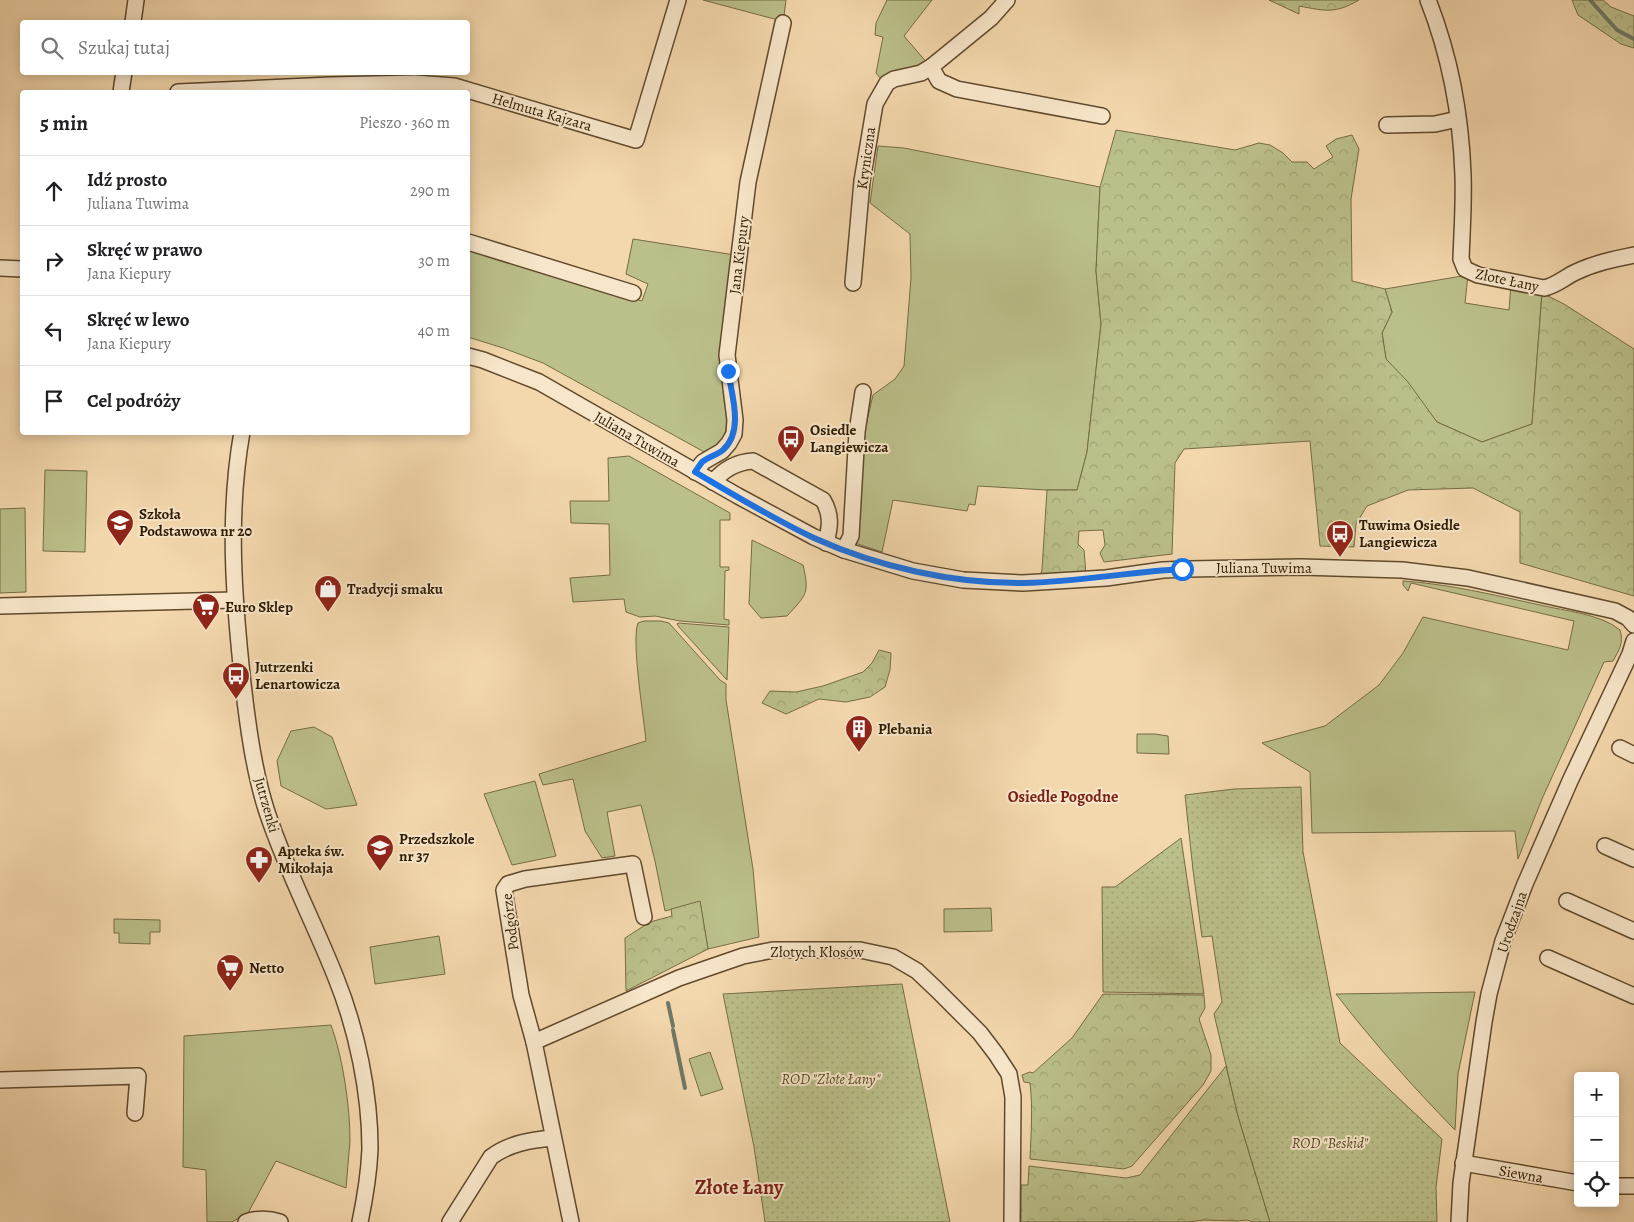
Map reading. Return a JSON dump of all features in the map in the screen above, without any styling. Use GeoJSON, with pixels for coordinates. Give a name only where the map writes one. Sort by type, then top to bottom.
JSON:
{"type":"FeatureCollection","features":[{"type":"Feature","properties":{"kind":"street"},"geometry":{"type":"LineString","coordinates":[[132,20],[136,0]]}},
{"type":"Feature","properties":{"kind":"street","name":"Helmuta Kajzara"},"geometry":{"type":"LineString","coordinates":[[470,91],[636,140],[678,0]]}},
{"type":"Feature","properties":{"kind":"street","name":"Kryniczna"},"geometry":{"type":"LineString","coordinates":[[853,283],[862,181],[875,104],[887,83],[921,73],[931,67],[991,18],[1007,0]]}},
{"type":"Feature","properties":{"kind":"street","name":"Złote Łany"},"geometry":{"type":"LineString","coordinates":[[1428,0],[1443,44],[1456,94],[1463,175],[1461,259],[1464,269],[1478,275],[1544,288],[1551,287],[1573,273],[1587,267],[1634,255]]}},
{"type":"Feature","properties":{"kind":"street","name":"Jana Kiepury"},"geometry":{"type":"LineString","coordinates":[[695,472],[702,462],[722,451],[734,434],[735,420],[728,371],[728,345],[748,182],[782,23]]}},
{"type":"Feature","properties":{"kind":"street"},"geometry":{"type":"LineString","coordinates":[[931,67],[939,81],[957,89],[1102,116]]}},
{"type":"Feature","properties":{"kind":"street"},"geometry":{"type":"LineString","coordinates":[[121,90],[124,75]]}},
{"type":"Feature","properties":{"kind":"street","name":"Helmuta Kajzara"},"geometry":{"type":"LineString","coordinates":[[258,90],[415,83],[454,86],[467,90]]}},
{"type":"Feature","properties":{"kind":"street"},"geometry":{"type":"LineString","coordinates":[[1387,125],[1435,124],[1458,119]]}},
{"type":"Feature","properties":{"kind":"street"},"geometry":{"type":"LineString","coordinates":[[470,243],[633,293]]}},
{"type":"Feature","properties":{"kind":"street"},"geometry":{"type":"LineString","coordinates":[[0,268],[20,269]]}},
{"type":"Feature","properties":{"kind":"street","name":"Juliana Tuwima"},"geometry":{"type":"LineString","coordinates":[[470,357],[539,382],[695,472],[826,543],[844,550],[929,574],[992,582],[1023,583],[1057,582],[1188,569],[1301,567],[1402,570],[1468,578],[1615,611],[1631,621]]}},
{"type":"Feature","properties":{"kind":"street"},"geometry":{"type":"LineString","coordinates":[[844,550],[851,536],[857,432],[863,392]]}},
{"type":"Feature","properties":{"kind":"street","name":"Jutrzenki"},"geometry":{"type":"LineString","coordinates":[[242,435],[234,484],[234,600],[247,712],[266,810],[288,871],[337,979],[359,1052],[366,1098],[370,1150],[360,1222]]}},
{"type":"Feature","properties":{"kind":"street"},"geometry":{"type":"LineString","coordinates":[[713,482],[720,474],[742,462],[753,461],[823,500],[829,510],[830,525],[826,543]]}},
{"type":"Feature","properties":{"kind":"street"},"geometry":{"type":"LineString","coordinates":[[0,606],[234,600]]}},
{"type":"Feature","properties":{"kind":"street","name":"Urodzajna"},"geometry":{"type":"LineString","coordinates":[[1459,1222],[1463,1164],[1484,1022],[1489,994],[1503,941],[1525,884],[1634,641]]}},
{"type":"Feature","properties":{"kind":"street"},"geometry":{"type":"LineString","coordinates":[[1605,846],[1634,859]]}},
{"type":"Feature","properties":{"kind":"street","name":"Podgórze"},"geometry":{"type":"LineString","coordinates":[[571,1222],[534,1042],[521,995],[504,890],[508,884],[525,879],[633,864],[644,917]]}},
{"type":"Feature","properties":{"kind":"street"},"geometry":{"type":"LineString","coordinates":[[1567,900],[1634,931]]}},
{"type":"Feature","properties":{"kind":"street","name":"Złotych Kłosów"},"geometry":{"type":"LineString","coordinates":[[534,1042],[680,978],[742,956],[773,950],[860,950],[893,958],[917,971],[980,1033],[1009,1074],[1013,1097],[1012,1222]]}},
{"type":"Feature","properties":{"kind":"street"},"geometry":{"type":"LineString","coordinates":[[1548,958],[1634,996]]}},
{"type":"Feature","properties":{"kind":"street"},"geometry":{"type":"LineString","coordinates":[[0,1080],[138,1076],[136,1113]]}},
{"type":"Feature","properties":{"kind":"street"},"geometry":{"type":"LineString","coordinates":[[450,1222],[491,1157],[501,1150],[525,1141],[553,1138]]}},
{"type":"Feature","properties":{"kind":"street","name":"Siewna"},"geometry":{"type":"LineString","coordinates":[[1463,1164],[1574,1182]]}},
{"type":"Feature","properties":{"kind":"street"},"geometry":{"type":"LineString","coordinates":[[1619,1186],[1634,1186]]}},
{"type":"Feature","properties":{"kind":"street"},"geometry":{"type":"LineString","coordinates":[[246,1222],[261,1218],[280,1222]]}},
{"type":"Feature","properties":{"kind":"green space"},"geometry":{"type":"Polygon","coordinates":[[[703,0],[786,0],[784,16],[779,15],[778,20],[703,0]]]}},
{"type":"Feature","properties":{"kind":"green space"},"geometry":{"type":"Polygon","coordinates":[[[887,0],[932,0],[904,36],[928,64],[881,79],[876,73],[883,37],[875,35],[876,23],[887,0]]]}},
{"type":"Feature","properties":{"kind":"green space"},"geometry":{"type":"Polygon","coordinates":[[[1269,0],[1359,0],[1343,8],[1330,10],[1299,6],[1299,14],[1269,0]]]}},
{"type":"Feature","properties":{"kind":"green space"},"geometry":{"type":"Polygon","coordinates":[[[1572,0],[1603,0],[1611,7],[1634,16],[1634,48],[1621,44],[1578,15],[1572,0]]]}},
{"type":"Feature","properties":{"kind":"green space"},"geometry":{"type":"Polygon","coordinates":[[[1116,130],[1235,150],[1259,143],[1270,145],[1283,153],[1292,162],[1307,162],[1314,169],[1333,157],[1326,146],[1336,139],[1352,135],[1359,149],[1351,199],[1352,281],[1385,289],[1392,312],[1382,333],[1386,359],[1408,382],[1437,422],[1482,442],[1532,424],[1542,293],[1564,304],[1634,349],[1634,596],[1520,563],[1520,512],[1473,488],[1408,490],[1367,506],[1356,524],[1354,547],[1320,546],[1310,441],[1184,449],[1175,463],[1172,554],[1104,562],[1100,553],[1105,545],[1103,530],[1079,531],[1078,544],[1084,550],[1086,574],[1040,576],[1042,570],[1047,490],[1077,490],[1087,452],[1101,324],[1096,271],[1100,187],[1116,130]]]}},
{"type":"Feature","properties":{"kind":"green space"},"geometry":{"type":"Polygon","coordinates":[[[878,146],[904,148],[1100,187],[1096,271],[1101,324],[1087,452],[1077,490],[978,486],[975,505],[969,504],[967,511],[893,500],[882,552],[855,543],[862,442],[873,395],[895,379],[904,366],[911,278],[910,234],[870,203],[878,146]]]}},
{"type":"Feature","properties":{"kind":"green space"},"geometry":{"type":"Polygon","coordinates":[[[633,239],[735,255],[723,323],[722,354],[728,421],[721,440],[706,453],[543,363],[470,338],[470,250],[642,301],[648,284],[626,274],[633,239]]]}},
{"type":"Feature","properties":{"kind":"green space"},"geometry":{"type":"Polygon","coordinates":[[[1468,275],[1465,303],[1509,310],[1511,284],[1542,293],[1532,424],[1482,442],[1437,422],[1386,359],[1382,333],[1392,312],[1385,289],[1468,275]]]}},
{"type":"Feature","properties":{"kind":"green space"},"geometry":{"type":"Polygon","coordinates":[[[629,456],[730,513],[730,520],[720,520],[720,567],[729,567],[729,570],[725,571],[724,619],[729,620],[729,625],[680,621],[655,616],[640,617],[626,612],[624,599],[573,602],[570,578],[610,575],[609,524],[571,523],[570,501],[609,501],[608,458],[629,456]]]}},
{"type":"Feature","properties":{"kind":"green space"},"geometry":{"type":"Polygon","coordinates":[[[45,470],[87,471],[85,552],[43,551],[45,470]]]}},
{"type":"Feature","properties":{"kind":"green space"},"geometry":{"type":"Polygon","coordinates":[[[25,508],[26,592],[0,593],[0,509],[25,508]]]}},
{"type":"Feature","properties":{"kind":"green space"},"geometry":{"type":"Polygon","coordinates":[[[752,540],[803,565],[806,582],[805,594],[787,616],[761,618],[749,604],[752,540]]]}},
{"type":"Feature","properties":{"kind":"green space"},"geometry":{"type":"Polygon","coordinates":[[[1403,581],[1472,590],[1582,614],[1603,620],[1620,630],[1621,643],[1619,650],[1613,661],[1604,662],[1542,799],[1518,859],[1515,831],[1312,833],[1310,772],[1262,743],[1325,726],[1379,685],[1403,653],[1423,617],[1568,650],[1574,621],[1411,583],[1408,591],[1403,585],[1403,581]]]}},
{"type":"Feature","properties":{"kind":"green space"},"geometry":{"type":"Polygon","coordinates":[[[644,621],[669,623],[720,680],[726,684],[726,700],[753,869],[759,937],[708,949],[700,902],[665,911],[641,805],[607,812],[615,856],[602,858],[585,831],[573,779],[543,785],[539,774],[646,741],[636,646],[638,623],[644,621]]]}},
{"type":"Feature","properties":{"kind":"green space"},"geometry":{"type":"Polygon","coordinates":[[[678,623],[729,627],[727,680],[679,627],[678,623]]]}},
{"type":"Feature","properties":{"kind":"green space"},"geometry":{"type":"Polygon","coordinates":[[[879,650],[891,653],[890,670],[885,687],[870,697],[846,702],[819,699],[786,714],[762,703],[770,691],[796,692],[823,686],[863,672],[872,663],[879,650]]]}},
{"type":"Feature","properties":{"kind":"green space"},"geometry":{"type":"Polygon","coordinates":[[[314,727],[332,737],[357,805],[326,809],[281,786],[277,761],[291,731],[314,727]]]}},
{"type":"Feature","properties":{"kind":"green space"},"geometry":{"type":"Polygon","coordinates":[[[1137,734],[1168,736],[1169,754],[1137,753],[1137,734]]]}},
{"type":"Feature","properties":{"kind":"green space"},"geometry":{"type":"Polygon","coordinates":[[[535,781],[556,856],[512,865],[484,794],[535,781]]]}},
{"type":"Feature","properties":{"kind":"green space","name":"ROD \"Beskid\""},"geometry":{"type":"Polygon","coordinates":[[[1301,787],[1303,852],[1340,1043],[1442,1139],[1436,1187],[1437,1222],[1270,1222],[1238,1116],[1214,1014],[1222,1002],[1212,936],[1202,937],[1185,795],[1234,789],[1301,787]]]}},
{"type":"Feature","properties":{"kind":"green space"},"geometry":{"type":"Polygon","coordinates":[[[1181,838],[1204,994],[1103,992],[1102,887],[1115,887],[1181,838]]]}},
{"type":"Feature","properties":{"kind":"green space"},"geometry":{"type":"Polygon","coordinates":[[[700,901],[708,949],[626,991],[625,938],[650,922],[672,916],[671,909],[700,901]]]}},
{"type":"Feature","properties":{"kind":"green space"},"geometry":{"type":"Polygon","coordinates":[[[991,908],[992,931],[944,932],[944,909],[991,908]]]}},
{"type":"Feature","properties":{"kind":"green space"},"geometry":{"type":"Polygon","coordinates":[[[114,919],[160,920],[160,932],[150,932],[150,944],[119,943],[119,933],[114,933],[114,919]]]}},
{"type":"Feature","properties":{"kind":"green space"},"geometry":{"type":"Polygon","coordinates":[[[439,936],[445,974],[375,984],[370,947],[439,936]]]}},
{"type":"Feature","properties":{"kind":"green space","name":"ROD \"Złote Łany\""},"geometry":{"type":"Polygon","coordinates":[[[902,984],[950,1222],[765,1222],[754,1147],[723,994],[902,984]]]}},
{"type":"Feature","properties":{"kind":"green space"},"geometry":{"type":"Polygon","coordinates":[[[1475,992],[1458,1074],[1455,1130],[1394,1064],[1336,994],[1475,992]]]}},
{"type":"Feature","properties":{"kind":"green space"},"geometry":{"type":"Polygon","coordinates":[[[1103,994],[1204,995],[1205,1008],[1199,1019],[1211,1055],[1211,1071],[1203,1085],[1132,1166],[1124,1169],[1030,1159],[1032,1112],[1030,1083],[1024,1082],[1022,1075],[1030,1072],[1033,1073],[1072,1038],[1103,994]]]}},
{"type":"Feature","properties":{"kind":"green space"},"geometry":{"type":"Polygon","coordinates":[[[331,1025],[342,1067],[349,1113],[350,1141],[346,1188],[276,1161],[248,1213],[232,1222],[207,1222],[206,1170],[183,1167],[184,1036],[331,1025]]]}},
{"type":"Feature","properties":{"kind":"green space"},"geometry":{"type":"Polygon","coordinates":[[[710,1052],[723,1089],[701,1096],[689,1059],[710,1052]]]}},
{"type":"Feature","properties":{"kind":"green space"},"geometry":{"type":"Polygon","coordinates":[[[1226,1066],[1238,1116],[1270,1222],[1204,1220],[1187,1222],[1021,1222],[1021,1185],[1028,1185],[1029,1166],[1126,1178],[1140,1175],[1226,1066]]]}},
{"type":"Feature","properties":{"kind":"waterway"},"geometry":{"type":"LineString","coordinates":[[1590,0],[1617,30],[1634,39]]}},
{"type":"Feature","properties":{"kind":"waterway"},"geometry":{"type":"LineString","coordinates":[[668,1003],[673,1026]]}},
{"type":"Feature","properties":{"kind":"waterway"},"geometry":{"type":"LineString","coordinates":[[673,1030],[685,1088]]}},
{"type":"Feature","properties":{"kind":"place","name":"Osiedle Langiewicza"},"geometry":{"type":"Point","coordinates":[791,463]}},
{"type":"Feature","properties":{"kind":"place","name":"Szkoła Podstawowa nr 20"},"geometry":{"type":"Point","coordinates":[120,547]}},
{"type":"Feature","properties":{"kind":"place","name":"Tuwima Osiedle Langiewicza"},"geometry":{"type":"Point","coordinates":[1340,558]}},
{"type":"Feature","properties":{"kind":"place","name":"Tradycji smaku"},"geometry":{"type":"Point","coordinates":[328,613]}},
{"type":"Feature","properties":{"kind":"place","name":"Euro Sklep"},"geometry":{"type":"Point","coordinates":[206,631]}},
{"type":"Feature","properties":{"kind":"place","name":"Jutrzenki Lenartowicza"},"geometry":{"type":"Point","coordinates":[236,700]}},
{"type":"Feature","properties":{"kind":"place","name":"Plebania"},"geometry":{"type":"Point","coordinates":[859,753]}},
{"type":"Feature","properties":{"kind":"place","name":"Przedszkole nr 37"},"geometry":{"type":"Point","coordinates":[380,872]}},
{"type":"Feature","properties":{"kind":"place","name":"Apteka św. Mikołaja"},"geometry":{"type":"Point","coordinates":[259,884]}},
{"type":"Feature","properties":{"kind":"place","name":"Netto"},"geometry":{"type":"Point","coordinates":[230,992]}},
{"type":"Feature","properties":{"kind":"district","name":"Osiedle Pogodne"},"geometry":{"type":"Point","coordinates":[1063,797]}},
{"type":"Feature","properties":{"kind":"district","name":"Złote Łany"},"geometry":{"type":"Point","coordinates":[739,1187]}},
{"type":"Feature","properties":{"kind":"route"},"geometry":{"type":"LineString","coordinates":[[728,371],[735,420],[734,434],[722,451],[702,462],[695,472],[814,538],[844,550],[913,571],[963,580],[1023,583],[1057,582],[1182,569]]}}]}
